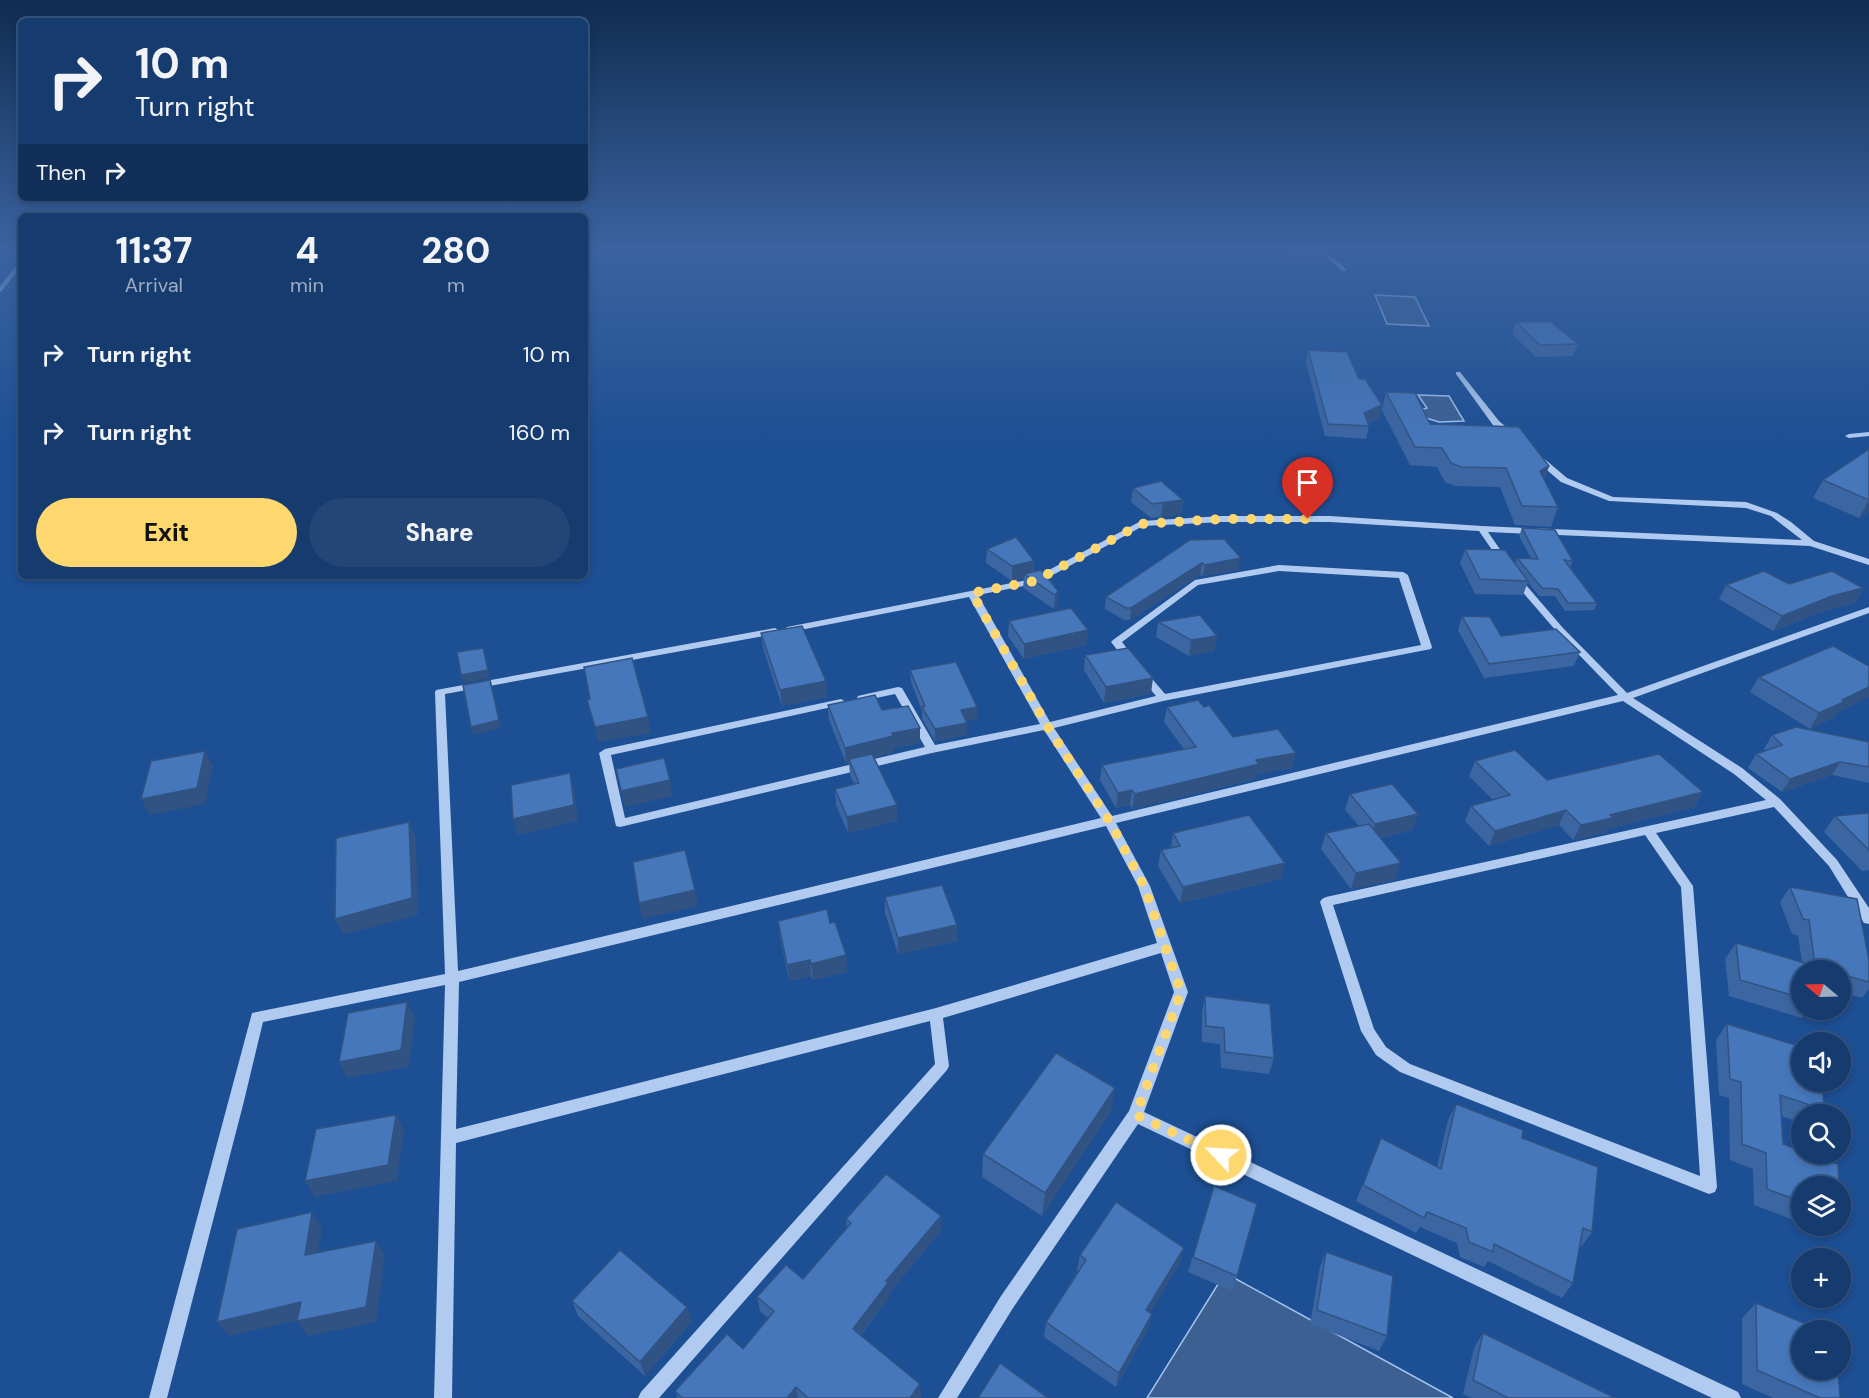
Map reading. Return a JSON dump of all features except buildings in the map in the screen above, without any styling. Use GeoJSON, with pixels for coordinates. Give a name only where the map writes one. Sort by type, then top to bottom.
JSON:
{"type":"FeatureCollection","features":[{"type":"Feature","properties":{"kind":"street"},"geometry":{"type":"LineString","coordinates":[[1458,372],[1496,423],[1521,444]]}},
{"type":"Feature","properties":{"kind":"street"},"geometry":{"type":"LineString","coordinates":[[1849,436],[1869,434]]}},
{"type":"Feature","properties":{"kind":"street"},"geometry":{"type":"LineString","coordinates":[[1530,451],[1564,480],[1612,499],[1746,505],[1762,508],[1776,513],[1811,543]]}},
{"type":"Feature","properties":{"kind":"street"},"geometry":{"type":"LineString","coordinates":[[443,1398],[452,978],[440,692],[1035,581],[1141,524],[1222,519],[1330,519],[1482,529],[1811,543],[1869,562]]}},
{"type":"Feature","properties":{"kind":"street"},"geometry":{"type":"LineString","coordinates":[[1482,529],[1515,577],[1560,630],[1625,697],[1738,771],[1776,802],[1833,863],[1869,919]]}},
{"type":"Feature","properties":{"kind":"street"},"geometry":{"type":"LineString","coordinates":[[932,749],[898,690],[605,753],[620,823],[932,749],[1047,726],[1163,698],[1427,647],[1403,575],[1279,568],[1195,584],[1116,642],[1163,698]]}},
{"type":"Feature","properties":{"kind":"street"},"geometry":{"type":"LineString","coordinates":[[947,1398],[1007,1302],[1136,1115],[1181,992],[1144,886],[1110,822],[1047,726],[972,593]]}},
{"type":"Feature","properties":{"kind":"street"},"geometry":{"type":"LineString","coordinates":[[158,1398],[236,1106],[257,1017],[452,978],[1625,697],[1869,610]]}},
{"type":"Feature","properties":{"kind":"street"},"geometry":{"type":"LineString","coordinates":[[1648,830],[1687,886],[1709,1187],[1405,1068],[1382,1051],[1368,1031],[1326,902],[1648,830],[1776,802]]}},
{"type":"Feature","properties":{"kind":"street"},"geometry":{"type":"LineString","coordinates":[[448,1138],[936,1014],[1165,946]]}},
{"type":"Feature","properties":{"kind":"street"},"geometry":{"type":"LineString","coordinates":[[647,1398],[942,1066],[936,1014]]}},
{"type":"Feature","properties":{"kind":"street"},"geometry":{"type":"LineString","coordinates":[[1136,1115],[1732,1398]]}},
{"type":"Feature","properties":{"kind":"water"},"geometry":{"type":"Polygon","coordinates":[[[1383,314],[1423,314],[1429,326],[1387,324],[1383,314]]]}},
{"type":"Feature","properties":{"kind":"water"},"geometry":{"type":"Polygon","coordinates":[[[1418,395],[1449,396],[1464,421],[1439,422],[1423,417],[1419,410],[1427,408],[1418,395]]]}},
{"type":"Feature","properties":{"kind":"water"},"geometry":{"type":"Polygon","coordinates":[[[1225,1273],[1453,1398],[1147,1398],[1225,1273]]]}},
{"type":"Feature","properties":{"kind":"route"},"geometry":{"type":"LineString","coordinates":[[1221,1155],[1136,1115],[1181,992],[1144,886],[1110,822],[1047,726],[972,593],[1035,581],[1141,524],[1222,519],[1308,519]]}}]}
